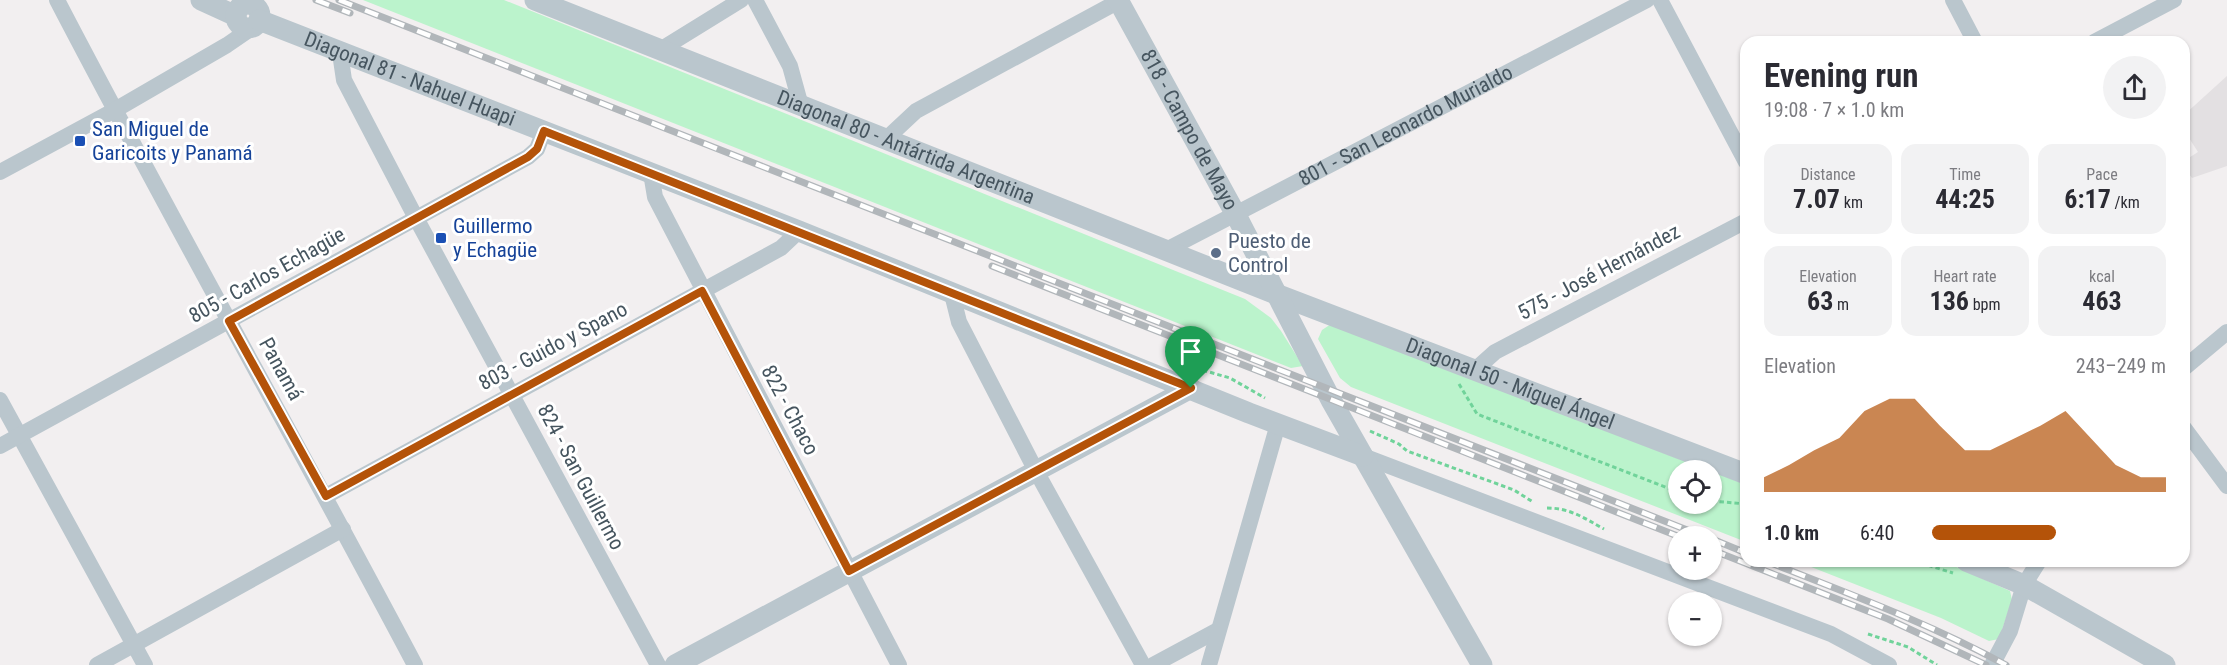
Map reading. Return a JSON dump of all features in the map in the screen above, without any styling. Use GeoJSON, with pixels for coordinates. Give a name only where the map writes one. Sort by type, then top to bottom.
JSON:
{"type":"FeatureCollection","features":[{"type":"Feature","properties":{"kind":"street","name":"Panamá"},"geometry":{"type":"LineString","coordinates":[[57,0],[114,110],[326,496],[415,665]]}},
{"type":"Feature","properties":{"kind":"street","name":"Diagonal 81 - Nahuel Huapi"},"geometry":{"type":"LineString","coordinates":[[201,0],[244,14],[799,231],[952,294],[1363,456]]}},
{"type":"Feature","properties":{"kind":"street","name":"Diagonal 80 - Antártida Argentina"},"geometry":{"type":"LineString","coordinates":[[535,0],[1276,294]]}},
{"type":"Feature","properties":{"kind":"street"},"geometry":{"type":"LineString","coordinates":[[660,50],[741,0]]}},
{"type":"Feature","properties":{"kind":"street"},"geometry":{"type":"LineString","coordinates":[[755,0],[790,66],[801,106]]}},
{"type":"Feature","properties":{"kind":"street"},"geometry":{"type":"LineString","coordinates":[[886,139],[916,111],[1119,0]]}},
{"type":"Feature","properties":{"kind":"street","name":"818 - Campo de Mayo"},"geometry":{"type":"LineString","coordinates":[[1119,0],[1235,213],[1325,388],[1482,665]]}},
{"type":"Feature","properties":{"kind":"street","name":"801 - San Leonardo Murialdo"},"geometry":{"type":"LineString","coordinates":[[1166,250],[1647,0]]}},
{"type":"Feature","properties":{"kind":"street"},"geometry":{"type":"LineString","coordinates":[[1660,0],[1740,151]]}},
{"type":"Feature","properties":{"kind":"street"},"geometry":{"type":"LineString","coordinates":[[1953,0],[1972,36]]}},
{"type":"Feature","properties":{"kind":"street"},"geometry":{"type":"LineString","coordinates":[[2105,36],[2174,0]]}},
{"type":"Feature","properties":{"kind":"street"},"geometry":{"type":"LineString","coordinates":[[0,172],[227,45],[244,14]]}},
{"type":"Feature","properties":{"kind":"street","name":"824 - San Guillermo"},"geometry":{"type":"LineString","coordinates":[[340,53],[344,80],[416,219],[658,665]]}},
{"type":"Feature","properties":{"kind":"street","name":"805 - Carlos Echagüe"},"geometry":{"type":"LineString","coordinates":[[0,446],[528,157],[537,149],[544,131]]}},
{"type":"Feature","properties":{"kind":"street","name":"822 - Chaco"},"geometry":{"type":"LineString","coordinates":[[651,173],[655,197],[702,291],[899,665]]}},
{"type":"Feature","properties":{"kind":"street","name":"575 - José Hernández"},"geometry":{"type":"LineString","coordinates":[[1467,374],[1496,352],[1740,224]]}},
{"type":"Feature","properties":{"kind":"street","name":"803 - Guido y Spano"},"geometry":{"type":"LineString","coordinates":[[326,496],[781,248],[799,231]]}},
{"type":"Feature","properties":{"kind":"street"},"geometry":{"type":"LineString","coordinates":[[952,294],[959,322],[1036,471],[1143,665]]}},
{"type":"Feature","properties":{"kind":"street","name":"Diagonal 50 - Miguel Ángel"},"geometry":{"type":"LineString","coordinates":[[1276,294],[1467,374],[1740,472]]}},
{"type":"Feature","properties":{"kind":"street"},"geometry":{"type":"LineString","coordinates":[[2190,363],[2227,332]]}},
{"type":"Feature","properties":{"kind":"street"},"geometry":{"type":"LineString","coordinates":[[675,665],[1191,388]]}},
{"type":"Feature","properties":{"kind":"street"},"geometry":{"type":"LineString","coordinates":[[0,400],[145,665]]}},
{"type":"Feature","properties":{"kind":"street"},"geometry":{"type":"LineString","coordinates":[[1209,665],[1278,424]]}},
{"type":"Feature","properties":{"kind":"street"},"geometry":{"type":"LineString","coordinates":[[2190,436],[2227,486]]}},
{"type":"Feature","properties":{"kind":"street"},"geometry":{"type":"LineString","coordinates":[[1363,456],[1831,634],[1889,665]]}},
{"type":"Feature","properties":{"kind":"street"},"geometry":{"type":"LineString","coordinates":[[97,665],[343,529]]}},
{"type":"Feature","properties":{"kind":"street"},"geometry":{"type":"LineString","coordinates":[[1961,567],[2024,585],[2165,665]]}},
{"type":"Feature","properties":{"kind":"street"},"geometry":{"type":"LineString","coordinates":[[1992,665],[2010,631],[2024,585],[2035,567]]}},
{"type":"Feature","properties":{"kind":"street"},"geometry":{"type":"LineString","coordinates":[[1153,665],[1218,630]]}},
{"type":"Feature","properties":{"kind":"path"},"geometry":{"type":"LineString","coordinates":[[1467,374],[1459,386],[1477,414],[1668,488]]}},
{"type":"Feature","properties":{"kind":"path"},"geometry":{"type":"LineString","coordinates":[[1722,502],[1740,503]]}},
{"type":"Feature","properties":{"kind":"shaded area"},"geometry":{"type":"Polygon","coordinates":[[[2227,76],[2227,166],[2192,178],[2190,157],[2198,152],[2190,139],[2190,110],[2227,76]]]}},
{"type":"Feature","properties":{"kind":"green space"},"geometry":{"type":"Polygon","coordinates":[[[363,0],[504,0],[1245,299],[1271,318],[1303,366],[1291,368],[363,0]]]}},
{"type":"Feature","properties":{"kind":"green space"},"geometry":{"type":"Polygon","coordinates":[[[1331,324],[1682,460],[1668,460],[1668,511],[1351,387],[1340,378],[1318,339],[1322,330],[1331,324]]]}},
{"type":"Feature","properties":{"kind":"green space"},"geometry":{"type":"Polygon","coordinates":[[[1722,475],[1740,483],[1740,540],[1722,533],[1722,526],[1705,526],[1675,514],[1722,514],[1722,475]]]}},
{"type":"Feature","properties":{"kind":"green space"},"geometry":{"type":"Polygon","coordinates":[[[1811,567],[1956,567],[2010,591],[2012,600],[1999,639],[1989,641],[1941,618],[1811,567]]]}},
{"type":"Feature","properties":{"kind":"railway"},"geometry":{"type":"LineString","coordinates":[[316,0],[350,13]]}},
{"type":"Feature","properties":{"kind":"railway"},"geometry":{"type":"LineString","coordinates":[[339,0],[1677,526]]}},
{"type":"Feature","properties":{"kind":"railway"},"geometry":{"type":"LineString","coordinates":[[992,266],[1668,532]]}},
{"type":"Feature","properties":{"kind":"railway"},"geometry":{"type":"LineString","coordinates":[[1722,543],[1740,551]]}},
{"type":"Feature","properties":{"kind":"railway"},"geometry":{"type":"LineString","coordinates":[[1722,554],[1740,561]]}},
{"type":"Feature","properties":{"kind":"railway"},"geometry":{"type":"LineString","coordinates":[[1755,567],[1888,619],[1986,665]]}},
{"type":"Feature","properties":{"kind":"railway"},"geometry":{"type":"LineString","coordinates":[[1781,567],[1918,622],[2006,665]]}},
{"type":"Feature","properties":{"kind":"place","name":"San Miguel de Garicoits y Panamá"},"geometry":{"type":"Point","coordinates":[80,141]}},
{"type":"Feature","properties":{"kind":"place","name":"Guillermo y Echagüe"},"geometry":{"type":"Point","coordinates":[441,238]}},
{"type":"Feature","properties":{"kind":"place","name":"Puesto de Control"},"geometry":{"type":"Point","coordinates":[1216,253]}},
{"type":"Feature","properties":{"kind":"route"},"geometry":{"type":"LineString","coordinates":[[544,131],[1191,388],[849,571],[702,291],[326,496],[229,321],[528,157],[537,149],[544,131]]}}]}
